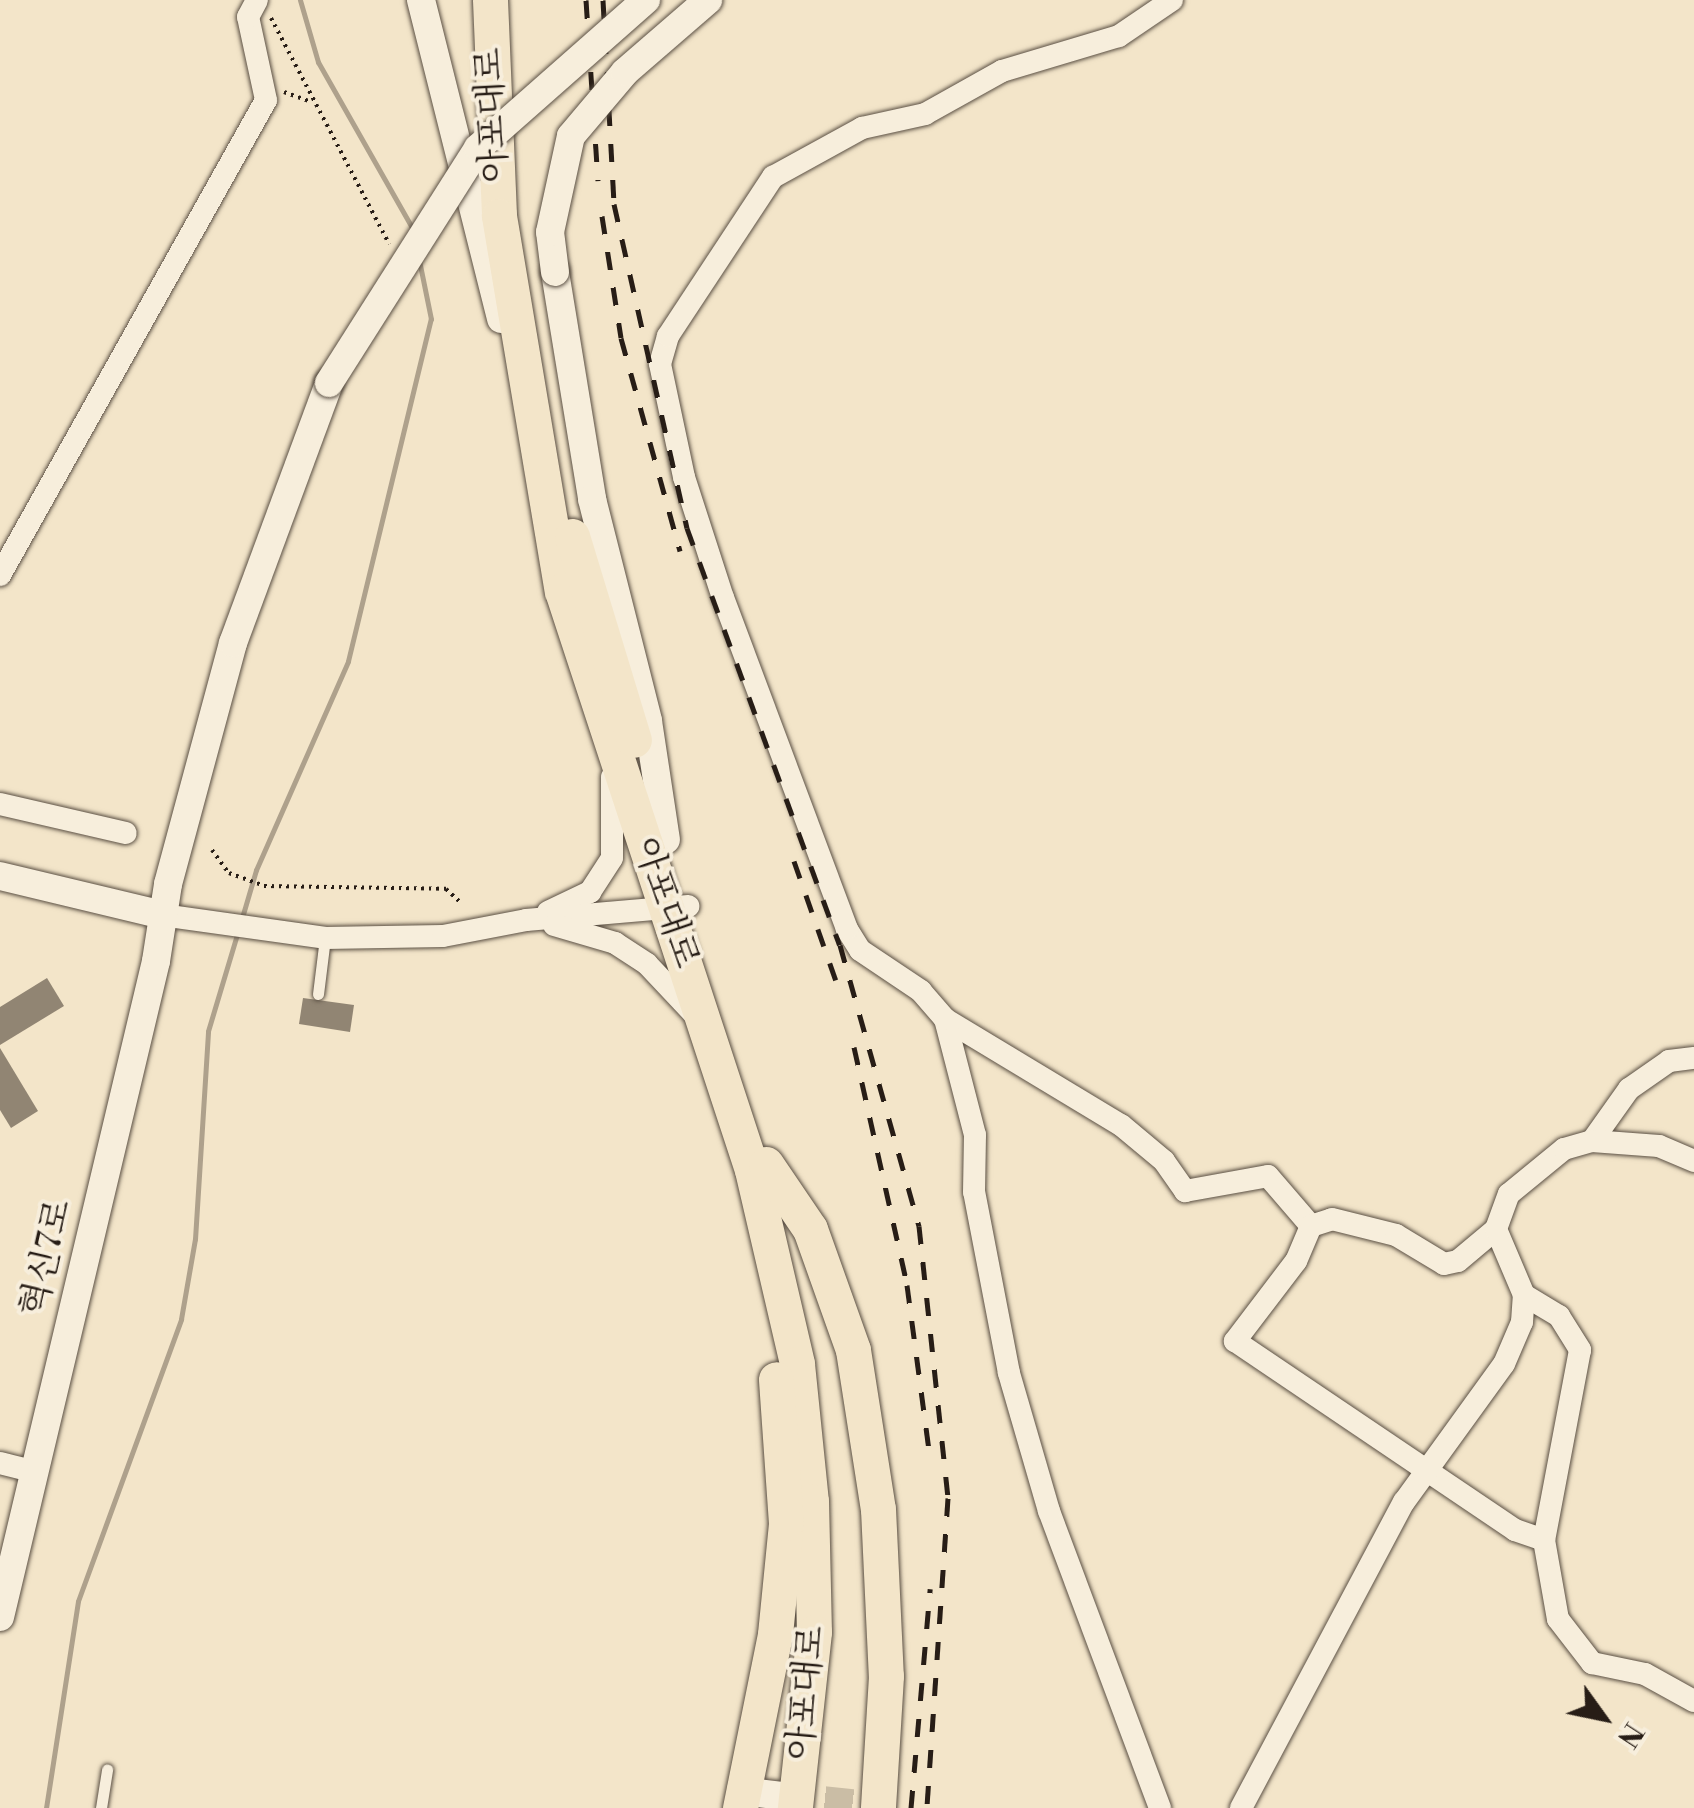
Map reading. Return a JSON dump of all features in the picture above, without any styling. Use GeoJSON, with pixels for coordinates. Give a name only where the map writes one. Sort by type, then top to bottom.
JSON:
{"type":"FeatureCollection","features":[{"type":"Feature","properties":{"kind":"main road","name":"아포대로"},"geometry":{"type":"LineString","coordinates":[[490,0],[499,216],[543,503],[562,591],[608,738],[677,907],[759,1167]]}},
{"type":"Feature","properties":{"kind":"main road","name":"아포대로"},"geometry":{"type":"LineString","coordinates":[[512,0],[525,270],[571,535],[666,840],[677,907],[708,1033],[795,1266],[825,1448],[833,1587],[797,1804]]}},
{"type":"Feature","properties":{"kind":"main road"},"geometry":{"type":"LineString","coordinates":[[740,1800],[775,1634],[786,1523],[759,1167]]}},
{"type":"Feature","properties":{"kind":"main road"},"geometry":{"type":"LineString","coordinates":[[759,1167],[810,1229],[853,1350],[878,1509],[886,1676],[872,1806]]}},
{"type":"Feature","properties":{"kind":"street"},"geometry":{"type":"LineString","coordinates":[[421,0],[543,503]]}},
{"type":"Feature","properties":{"kind":"street","name":"혁신7로"},"geometry":{"type":"LineString","coordinates":[[0,1618],[162,914],[233,643],[329,383],[478,148],[646,0]]}},
{"type":"Feature","properties":{"kind":"street"},"geometry":{"type":"LineString","coordinates":[[666,840],[648,721],[592,498],[550,232],[571,136],[625,72],[708,0]]}},
{"type":"Feature","properties":{"kind":"street"},"geometry":{"type":"LineString","coordinates":[[1172,0],[1119,36],[1002,71],[925,114],[862,128],[774,177],[662,350],[662,377],[684,477],[847,929],[860,950],[921,991],[945,1018],[1121,1125],[1164,1161],[1185,1191],[1268,1176],[1311,1226]]}},
{"type":"Feature","properties":{"kind":"street"},"geometry":{"type":"LineString","coordinates":[[0,574],[266,100],[249,25],[255,5]]}},
{"type":"Feature","properties":{"kind":"street"},"geometry":{"type":"LineString","coordinates":[[526,920],[590,892],[612,858],[608,738]]}},
{"type":"Feature","properties":{"kind":"street"},"geometry":{"type":"LineString","coordinates":[[0,804],[126,833]]}},
{"type":"Feature","properties":{"kind":"street"},"geometry":{"type":"LineString","coordinates":[[0,876],[162,914],[325,938],[443,936],[526,920],[677,907]]}},
{"type":"Feature","properties":{"kind":"street"},"geometry":{"type":"LineString","coordinates":[[526,920],[615,943],[668,985],[708,1033]]}},
{"type":"Feature","properties":{"kind":"street"},"geometry":{"type":"LineString","coordinates":[[945,1018],[974,1135],[974,1192],[1008,1373],[1049,1511],[1160,1808]]}},
{"type":"Feature","properties":{"kind":"street"},"geometry":{"type":"LineString","coordinates":[[1592,1140],[1630,1088],[1670,1062],[1694,1058]]}},
{"type":"Feature","properties":{"kind":"street"},"geometry":{"type":"LineString","coordinates":[[1544,1540],[1515,1530],[1236,1341],[1296,1261],[1311,1226],[1332,1218],[1396,1235],[1444,1264],[1458,1261],[1496,1229],[1509,1194],[1564,1149],[1592,1140],[1659,1146],[1694,1161]]}},
{"type":"Feature","properties":{"kind":"street"},"geometry":{"type":"LineString","coordinates":[[1241,1808],[1427,1468],[1504,1364],[1522,1322],[1524,1295],[1496,1229]]}},
{"type":"Feature","properties":{"kind":"street"},"geometry":{"type":"LineString","coordinates":[[1524,1295],[1559,1316],[1580,1350],[1544,1540],[1558,1618],[1592,1663],[1645,1674],[1694,1702]]}},
{"type":"Feature","properties":{"kind":"street"},"geometry":{"type":"LineString","coordinates":[[0,1463],[35,1472]]}},
{"type":"Feature","properties":{"kind":"street"},"geometry":{"type":"LineString","coordinates":[[740,1800],[797,1804]]}},
{"type":"Feature","properties":{"kind":"street"},"geometry":{"type":"LineString","coordinates":[[872,1806],[891,1808]]}},
{"type":"Feature","properties":{"kind":"lane"},"geometry":{"type":"LineString","coordinates":[[318,994],[325,938]]}},
{"type":"Feature","properties":{"kind":"lane"},"geometry":{"type":"LineString","coordinates":[[101,1808],[106,1769]]}},
{"type":"Feature","properties":{"kind":"path"},"geometry":{"type":"LineString","coordinates":[[255,5],[270,17],[396,256]]}},
{"type":"Feature","properties":{"kind":"path"},"geometry":{"type":"LineString","coordinates":[[266,100],[287,90],[312,102]]}},
{"type":"Feature","properties":{"kind":"path"},"geometry":{"type":"LineString","coordinates":[[212,850],[241,878],[264,886],[446,889],[462,902]]}},
{"type":"Feature","properties":{"kind":"building"},"geometry":{"type":"Polygon","coordinates":[[[47,978],[64,1006],[0,1045],[0,1007],[47,978]]]}},
{"type":"Feature","properties":{"kind":"building"},"geometry":{"type":"Polygon","coordinates":[[[303,998],[354,1005],[350,1032],[299,1024],[303,998]]]}},
{"type":"Feature","properties":{"kind":"building"},"geometry":{"type":"Polygon","coordinates":[[[0,1048],[38,1111],[11,1128],[0,1110],[0,1048]]]}},
{"type":"Feature","properties":{"kind":"waterway"},"geometry":{"type":"LineString","coordinates":[[300,0],[318,62],[413,229]]}},
{"type":"Feature","properties":{"kind":"waterway"},"geometry":{"type":"LineString","coordinates":[[241,921],[256,870],[348,661],[431,319],[419,260]]}},
{"type":"Feature","properties":{"kind":"waterway"},"geometry":{"type":"LineString","coordinates":[[46,1808],[78,1601],[181,1319],[195,1239],[208,1031],[238,931]]}},
{"type":"Feature","properties":{"kind":"tunnel"},"geometry":{"type":"LineString","coordinates":[[783,1796],[860,1804]]}},
{"type":"Feature","properties":{"kind":"railway"},"geometry":{"type":"LineString","coordinates":[[586,0],[598,181]]}},
{"type":"Feature","properties":{"kind":"railway"},"geometry":{"type":"LineString","coordinates":[[603,0],[614,204],[687,528],[840,945],[919,1226],[948,1498],[927,1808]]}},
{"type":"Feature","properties":{"kind":"railway"},"geometry":{"type":"LineString","coordinates":[[602,216],[621,338],[680,551]]}},
{"type":"Feature","properties":{"kind":"railway"},"geometry":{"type":"LineString","coordinates":[[794,861],[837,984]]}},
{"type":"Feature","properties":{"kind":"railway"},"geometry":{"type":"LineString","coordinates":[[854,1047],[907,1285],[929,1449]]}},
{"type":"Feature","properties":{"kind":"railway"},"geometry":{"type":"LineString","coordinates":[[911,1808],[930,1589]]}}]}
